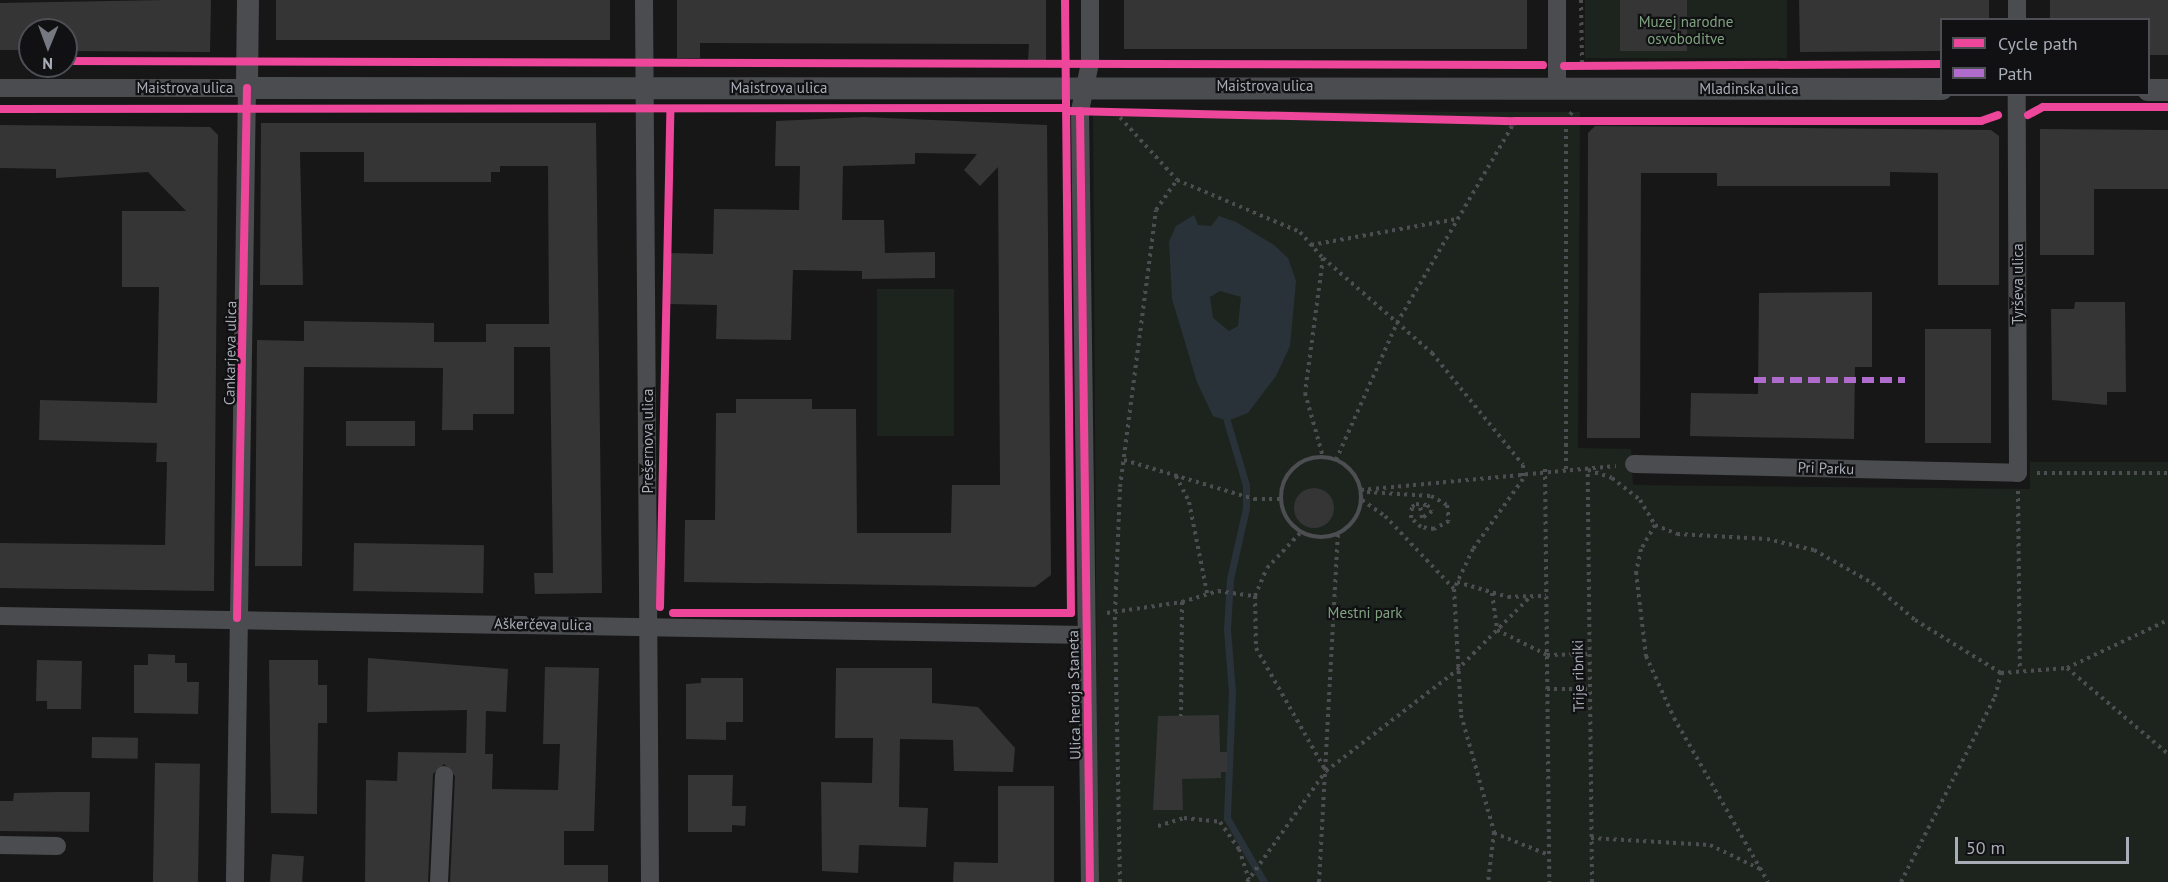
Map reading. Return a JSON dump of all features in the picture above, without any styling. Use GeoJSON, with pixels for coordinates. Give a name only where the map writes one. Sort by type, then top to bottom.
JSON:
{"type":"FeatureCollection","features":[{"type":"Feature","properties":{"kind":"street","name":"Cankarjeva ulica"},"geometry":{"type":"LineString","coordinates":[[235,882],[237,618],[248,0]]}},
{"type":"Feature","properties":{"kind":"street","name":"Prešernova ulica"},"geometry":{"type":"LineString","coordinates":[[644,0],[650,882]]}},
{"type":"Feature","properties":{"kind":"street","name":"Ulica heroja Staneta"},"geometry":{"type":"LineString","coordinates":[[1090,0],[1087,86],[1080,111],[1090,882]]}},
{"type":"Feature","properties":{"kind":"street"},"geometry":{"type":"LineString","coordinates":[[1557,0],[1557,88]]}},
{"type":"Feature","properties":{"kind":"street"},"geometry":{"type":"LineString","coordinates":[[2017,0],[2017,18]]}},
{"type":"Feature","properties":{"kind":"street","name":"Maistrova ulica"},"geometry":{"type":"LineString","coordinates":[[0,88],[1114,85],[1557,88]]}},
{"type":"Feature","properties":{"kind":"street","name":"Mladinska ulica"},"geometry":{"type":"LineString","coordinates":[[1557,88],[1940,89]]}},
{"type":"Feature","properties":{"kind":"street"},"geometry":{"type":"LineString","coordinates":[[2150,90],[2168,90]]}},
{"type":"Feature","properties":{"kind":"street","name":"Tyrševa ulica"},"geometry":{"type":"LineString","coordinates":[[2017,96],[2018,473]]}},
{"type":"Feature","properties":{"kind":"street","name":"Pri Parku"},"geometry":{"type":"LineString","coordinates":[[1634,464],[2018,473]]}},
{"type":"Feature","properties":{"kind":"street","name":"Aškerčeva ulica"},"geometry":{"type":"LineString","coordinates":[[0,616],[237,618],[1086,635]]}},
{"type":"Feature","properties":{"kind":"street"},"geometry":{"type":"LineString","coordinates":[[440,882],[444,775]]}},
{"type":"Feature","properties":{"kind":"street"},"geometry":{"type":"LineString","coordinates":[[0,845],[57,846]]}},
{"type":"Feature","properties":{"kind":"path"},"geometry":{"type":"LineString","coordinates":[[1581,0],[1582,66]]}},
{"type":"Feature","properties":{"kind":"path"},"geometry":{"type":"LineString","coordinates":[[1568,66],[1593,66]]}},
{"type":"Feature","properties":{"kind":"path"},"geometry":{"type":"LineString","coordinates":[[1114,85],[1114,111],[1177,180],[1300,232],[1323,258],[1397,323],[1476,401],[1517,455],[1523,479],[1473,549],[1455,589],[1457,670],[1465,738],[1494,832],[1488,882]]}},
{"type":"Feature","properties":{"kind":"path"},"geometry":{"type":"LineString","coordinates":[[1566,469],[1566,121],[1575,107]]}},
{"type":"Feature","properties":{"kind":"path"},"geometry":{"type":"LineString","coordinates":[[1080,111],[1126,112]]}},
{"type":"Feature","properties":{"kind":"path"},"geometry":{"type":"LineString","coordinates":[[1556,121],[1576,120]]}},
{"type":"Feature","properties":{"kind":"path"},"geometry":{"type":"LineString","coordinates":[[1503,121],[1525,121]]}},
{"type":"Feature","properties":{"kind":"path"},"geometry":{"type":"LineString","coordinates":[[1336,460],[1397,323],[1515,121]]}},
{"type":"Feature","properties":{"kind":"path"},"geometry":{"type":"LineString","coordinates":[[1120,882],[1115,612],[1124,460],[1156,210],[1177,180]]}},
{"type":"Feature","properties":{"kind":"path"},"geometry":{"type":"LineString","coordinates":[[1311,244],[1458,219]]}},
{"type":"Feature","properties":{"kind":"path"},"geometry":{"type":"LineString","coordinates":[[1323,258],[1305,393],[1323,457]]}},
{"type":"Feature","properties":{"kind":"path"},"geometry":{"type":"LineString","coordinates":[[1323,457],[1336,460],[1357,477],[1361,490],[1362,499],[1355,519],[1338,534],[1301,532],[1290,524],[1281,499],[1282,486],[1298,464],[1323,457]]}},
{"type":"Feature","properties":{"kind":"path"},"geometry":{"type":"LineString","coordinates":[[1124,460],[1254,499],[1281,499]]}},
{"type":"Feature","properties":{"kind":"path"},"geometry":{"type":"LineString","coordinates":[[1366,492],[1391,483],[1523,479],[1545,469],[1588,470],[1634,464]]}},
{"type":"Feature","properties":{"kind":"path"},"geometry":{"type":"LineString","coordinates":[[1545,469],[1549,882]]}},
{"type":"Feature","properties":{"kind":"path"},"geometry":{"type":"LineString","coordinates":[[1588,470],[1612,478],[1630,492],[1655,525],[1677,534],[1767,539],[1814,550],[1872,583],[1915,620],[2001,673],[2067,668],[2168,620]]}},
{"type":"Feature","properties":{"kind":"path"},"geometry":{"type":"LineString","coordinates":[[2020,670],[2018,473],[2168,473]]}},
{"type":"Feature","properties":{"kind":"path"},"geometry":{"type":"LineString","coordinates":[[1176,476],[1189,502],[1207,593]]}},
{"type":"Feature","properties":{"kind":"path"},"geometry":{"type":"LineString","coordinates":[[1361,490],[1431,496],[1447,505],[1449,521],[1434,529],[1421,527],[1410,514],[1413,505],[1420,506]]}},
{"type":"Feature","properties":{"kind":"path"},"geometry":{"type":"LineString","coordinates":[[1362,499],[1385,516],[1455,589]]}},
{"type":"Feature","properties":{"kind":"path"},"geometry":{"type":"LineString","coordinates":[[1655,525],[1641,549],[1636,572],[1646,656],[1674,718],[1768,882]]}},
{"type":"Feature","properties":{"kind":"path"},"geometry":{"type":"LineString","coordinates":[[1301,532],[1267,568],[1255,596],[1256,648],[1326,771]]}},
{"type":"Feature","properties":{"kind":"path"},"geometry":{"type":"LineString","coordinates":[[1319,882],[1338,534]]}},
{"type":"Feature","properties":{"kind":"path"},"geometry":{"type":"LineString","coordinates":[[1457,582],[1492,593],[1530,597],[1546,596]]}},
{"type":"Feature","properties":{"kind":"path"},"geometry":{"type":"LineString","coordinates":[[1100,613],[1182,602],[1218,591],[1255,596]]}},
{"type":"Feature","properties":{"kind":"path"},"geometry":{"type":"LineString","coordinates":[[1492,593],[1497,630]]}},
{"type":"Feature","properties":{"kind":"path"},"geometry":{"type":"LineString","coordinates":[[1248,881],[1263,864],[1326,771],[1457,670],[1530,597]]}},
{"type":"Feature","properties":{"kind":"path"},"geometry":{"type":"LineString","coordinates":[[1181,716],[1182,602]]}},
{"type":"Feature","properties":{"kind":"path"},"geometry":{"type":"LineString","coordinates":[[1497,630],[1547,655],[1590,654]]}},
{"type":"Feature","properties":{"kind":"path"},"geometry":{"type":"LineString","coordinates":[[2067,668],[2168,754]]}},
{"type":"Feature","properties":{"kind":"path"},"geometry":{"type":"LineString","coordinates":[[1900,882],[1995,697],[2001,673]]}},
{"type":"Feature","properties":{"kind":"path"},"geometry":{"type":"LineString","coordinates":[[1547,689],[1590,689]]}},
{"type":"Feature","properties":{"kind":"path"},"geometry":{"type":"LineString","coordinates":[[1158,826],[1184,819],[1220,822],[1239,849],[1248,881]]}},
{"type":"Feature","properties":{"kind":"path"},"geometry":{"type":"LineString","coordinates":[[1494,832],[1549,855]]}},
{"type":"Feature","properties":{"kind":"path"},"geometry":{"type":"LineString","coordinates":[[1592,838],[1710,845],[1760,870]]}},
{"type":"Feature","properties":{"kind":"green space","name":"Muzej narodne osvoboditve"},"geometry":{"type":"Polygon","coordinates":[[[1585,0],[1787,0],[1787,58],[1585,58],[1585,0]]]}},
{"type":"Feature","properties":{"kind":"green space","name":"Mestni park"},"geometry":{"type":"Polygon","coordinates":[[[1093,111],[1580,112],[1578,448],[1631,449],[1633,485],[2030,489],[2030,462],[2168,462],[2168,882],[1098,882],[1093,111]]]}},
{"type":"Feature","properties":{"kind":"green space"},"geometry":{"type":"Polygon","coordinates":[[[877,289],[954,289],[954,436],[877,436],[877,289]]]}},
{"type":"Feature","properties":{"kind":"shaded area"},"geometry":{"type":"Polygon","coordinates":[[[1194,215],[1198,225],[1211,226],[1219,216],[1236,222],[1274,245],[1288,258],[1296,281],[1290,346],[1276,376],[1248,413],[1227,421],[1213,416],[1197,382],[1172,299],[1169,242],[1176,226],[1194,215]],[[1220,291],[1210,297],[1213,318],[1229,331],[1238,326],[1241,297],[1220,291]]]}},
{"type":"Feature","properties":{"kind":"building"},"geometry":{"type":"Polygon","coordinates":[[[211,0],[210,52],[78,51],[78,18],[18,18],[18,50],[0,50],[0,3],[211,0]]]}},
{"type":"Feature","properties":{"kind":"building"},"geometry":{"type":"Polygon","coordinates":[[[276,0],[610,0],[610,40],[276,40],[276,0]]]}},
{"type":"Feature","properties":{"kind":"building"},"geometry":{"type":"Polygon","coordinates":[[[677,0],[1046,0],[1046,60],[1028,60],[1029,44],[700,43],[700,58],[677,58],[677,0]]]}},
{"type":"Feature","properties":{"kind":"building"},"geometry":{"type":"Polygon","coordinates":[[[1124,0],[1527,0],[1527,49],[1124,49],[1124,0]]]}},
{"type":"Feature","properties":{"kind":"building"},"geometry":{"type":"Polygon","coordinates":[[[1620,0],[1687,0],[1687,51],[1620,51],[1620,0]]]}},
{"type":"Feature","properties":{"kind":"building"},"geometry":{"type":"Polygon","coordinates":[[[1799,0],[1989,0],[1989,18],[1940,18],[1940,51],[1800,52],[1799,0]]]}},
{"type":"Feature","properties":{"kind":"building"},"geometry":{"type":"Polygon","coordinates":[[[2050,0],[2168,0],[2168,55],[2150,55],[2150,18],[2050,18],[2050,0]]]}},
{"type":"Feature","properties":{"kind":"building"},"geometry":{"type":"Polygon","coordinates":[[[864,117],[1047,125],[1051,575],[1035,587],[684,582],[685,520],[715,520],[716,413],[736,413],[736,399],[812,399],[812,409],[856,409],[857,533],[951,533],[952,485],[1000,485],[998,167],[980,186],[964,170],[977,154],[915,153],[915,164],[843,166],[842,220],[884,220],[885,253],[935,252],[935,278],[862,279],[862,271],[793,270],[791,340],[716,339],[717,305],[668,304],[669,253],[713,254],[714,209],[799,210],[800,166],[775,166],[776,121],[864,117]]]}},
{"type":"Feature","properties":{"kind":"building"},"geometry":{"type":"Polygon","coordinates":[[[261,123],[596,123],[602,593],[535,594],[534,573],[553,573],[550,347],[514,347],[514,414],[473,414],[473,430],[442,430],[443,368],[304,367],[302,566],[255,566],[257,340],[304,341],[304,321],[434,323],[434,342],[486,342],[486,324],[549,324],[548,166],[500,166],[500,172],[491,172],[491,182],[364,182],[364,152],[300,152],[303,285],[260,285],[261,123]]]}},
{"type":"Feature","properties":{"kind":"building"},"geometry":{"type":"Polygon","coordinates":[[[0,125],[210,127],[218,135],[214,591],[0,588],[0,543],[165,545],[167,462],[156,462],[157,443],[39,440],[40,400],[157,403],[159,287],[122,287],[122,211],[186,211],[148,172],[56,178],[56,169],[0,168],[0,125]]]}},
{"type":"Feature","properties":{"kind":"building"},"geometry":{"type":"Polygon","coordinates":[[[1595,126],[1991,130],[1999,136],[1999,285],[1938,285],[1938,173],[1890,172],[1890,186],[1717,186],[1717,173],[1641,173],[1640,438],[1587,438],[1588,133],[1595,126]]]}},
{"type":"Feature","properties":{"kind":"building"},"geometry":{"type":"Polygon","coordinates":[[[2040,129],[2168,130],[2168,189],[2094,189],[2094,255],[2040,255],[2040,129]]]}},
{"type":"Feature","properties":{"kind":"building"},"geometry":{"type":"Polygon","coordinates":[[[1872,292],[1872,367],[1855,367],[1854,439],[1690,436],[1691,393],[1758,394],[1759,293],[1872,292]]]}},
{"type":"Feature","properties":{"kind":"building"},"geometry":{"type":"Polygon","coordinates":[[[2075,302],[2125,302],[2126,392],[2107,392],[2107,405],[2052,400],[2051,309],[2074,309],[2075,302]]]}},
{"type":"Feature","properties":{"kind":"building"},"geometry":{"type":"Polygon","coordinates":[[[1925,329],[1991,329],[1991,443],[1925,443],[1925,329]]]}},
{"type":"Feature","properties":{"kind":"building"},"geometry":{"type":"Polygon","coordinates":[[[346,421],[415,421],[415,446],[346,446],[346,421]]]}},
{"type":"Feature","properties":{"kind":"building"},"geometry":{"type":"Polygon","coordinates":[[[1314,488],[1328,494],[1334,508],[1328,522],[1314,528],[1300,522],[1294,508],[1300,494],[1314,488]]]}},
{"type":"Feature","properties":{"kind":"building"},"geometry":{"type":"Polygon","coordinates":[[[354,543],[484,545],[483,593],[353,591],[354,543]]]}},
{"type":"Feature","properties":{"kind":"building"},"geometry":{"type":"Polygon","coordinates":[[[148,654],[175,655],[175,663],[187,663],[187,682],[199,682],[198,714],[134,713],[134,665],[148,665],[148,654]]]}},
{"type":"Feature","properties":{"kind":"building"},"geometry":{"type":"Polygon","coordinates":[[[368,658],[508,669],[506,712],[486,711],[485,754],[493,754],[492,789],[558,790],[560,744],[543,744],[545,667],[599,668],[594,831],[564,831],[564,865],[608,865],[608,882],[450,882],[455,776],[444,764],[433,774],[428,882],[365,882],[366,780],[397,781],[398,752],[466,753],[467,710],[367,712],[368,658]]]}},
{"type":"Feature","properties":{"kind":"building"},"geometry":{"type":"Polygon","coordinates":[[[37,660],[82,661],[81,709],[47,709],[47,701],[36,701],[37,660]]]}},
{"type":"Feature","properties":{"kind":"building"},"geometry":{"type":"Polygon","coordinates":[[[269,660],[318,660],[318,685],[327,685],[327,723],[318,723],[317,814],[271,813],[269,660]]]}},
{"type":"Feature","properties":{"kind":"building"},"geometry":{"type":"Polygon","coordinates":[[[836,668],[932,668],[932,703],[978,707],[1015,748],[1013,772],[954,771],[953,740],[900,739],[899,807],[928,808],[926,847],[859,845],[858,873],[822,871],[821,782],[872,783],[873,738],[835,738],[836,668]]]}},
{"type":"Feature","properties":{"kind":"building"},"geometry":{"type":"Polygon","coordinates":[[[701,678],[743,678],[743,722],[726,722],[726,740],[686,739],[686,684],[701,683],[701,678]]]}},
{"type":"Feature","properties":{"kind":"building"},"geometry":{"type":"Polygon","coordinates":[[[1219,715],[1220,752],[1227,752],[1227,772],[1221,772],[1221,778],[1182,779],[1183,810],[1153,810],[1158,716],[1219,715]]]}},
{"type":"Feature","properties":{"kind":"building"},"geometry":{"type":"Polygon","coordinates":[[[92,737],[138,738],[138,759],[92,758],[92,737]]]}},
{"type":"Feature","properties":{"kind":"building"},"geometry":{"type":"Polygon","coordinates":[[[155,763],[200,764],[198,882],[153,882],[155,763]]]}},
{"type":"Feature","properties":{"kind":"building"},"geometry":{"type":"Polygon","coordinates":[[[688,775],[733,775],[732,806],[746,806],[745,826],[732,825],[732,832],[688,832],[688,775]]]}},
{"type":"Feature","properties":{"kind":"building"},"geometry":{"type":"Polygon","coordinates":[[[998,786],[1054,786],[1054,882],[953,882],[954,862],[998,863],[998,786]]]}},
{"type":"Feature","properties":{"kind":"building"},"geometry":{"type":"Polygon","coordinates":[[[90,792],[89,832],[0,831],[0,801],[13,801],[14,793],[90,792]]]}},
{"type":"Feature","properties":{"kind":"building"},"geometry":{"type":"Polygon","coordinates":[[[272,854],[304,856],[302,882],[270,882],[272,854]]]}},
{"type":"Feature","properties":{"kind":"waterway"},"geometry":{"type":"LineString","coordinates":[[1227,421],[1246,485],[1246,508],[1230,579],[1227,629],[1232,692],[1227,818],[1264,882]]}},
{"type":"Feature","properties":{"kind":"marked path"},"geometry":{"type":"LineString","coordinates":[[1754,380],[1905,380]]}},
{"type":"Feature","properties":{"kind":"cycle path"},"geometry":{"type":"LineString","coordinates":[[673,613],[1071,613],[1065,0]]}},
{"type":"Feature","properties":{"kind":"cycle path"},"geometry":{"type":"LineString","coordinates":[[78,61],[1543,65]]}},
{"type":"Feature","properties":{"kind":"cycle path"},"geometry":{"type":"LineString","coordinates":[[1564,66],[1940,64]]}},
{"type":"Feature","properties":{"kind":"cycle path"},"geometry":{"type":"LineString","coordinates":[[237,618],[247,88]]}},
{"type":"Feature","properties":{"kind":"cycle path"},"geometry":{"type":"LineString","coordinates":[[2028,115],[2043,107],[2168,107]]}},
{"type":"Feature","properties":{"kind":"cycle path"},"geometry":{"type":"LineString","coordinates":[[0,109],[1065,108]]}},
{"type":"Feature","properties":{"kind":"cycle path"},"geometry":{"type":"LineString","coordinates":[[660,607],[670,110]]}},
{"type":"Feature","properties":{"kind":"cycle path"},"geometry":{"type":"LineString","coordinates":[[1068,111],[1515,121],[1981,121],[1998,115]]}},
{"type":"Feature","properties":{"kind":"cycle path"},"geometry":{"type":"LineString","coordinates":[[1080,111],[1090,882]]}}]}
